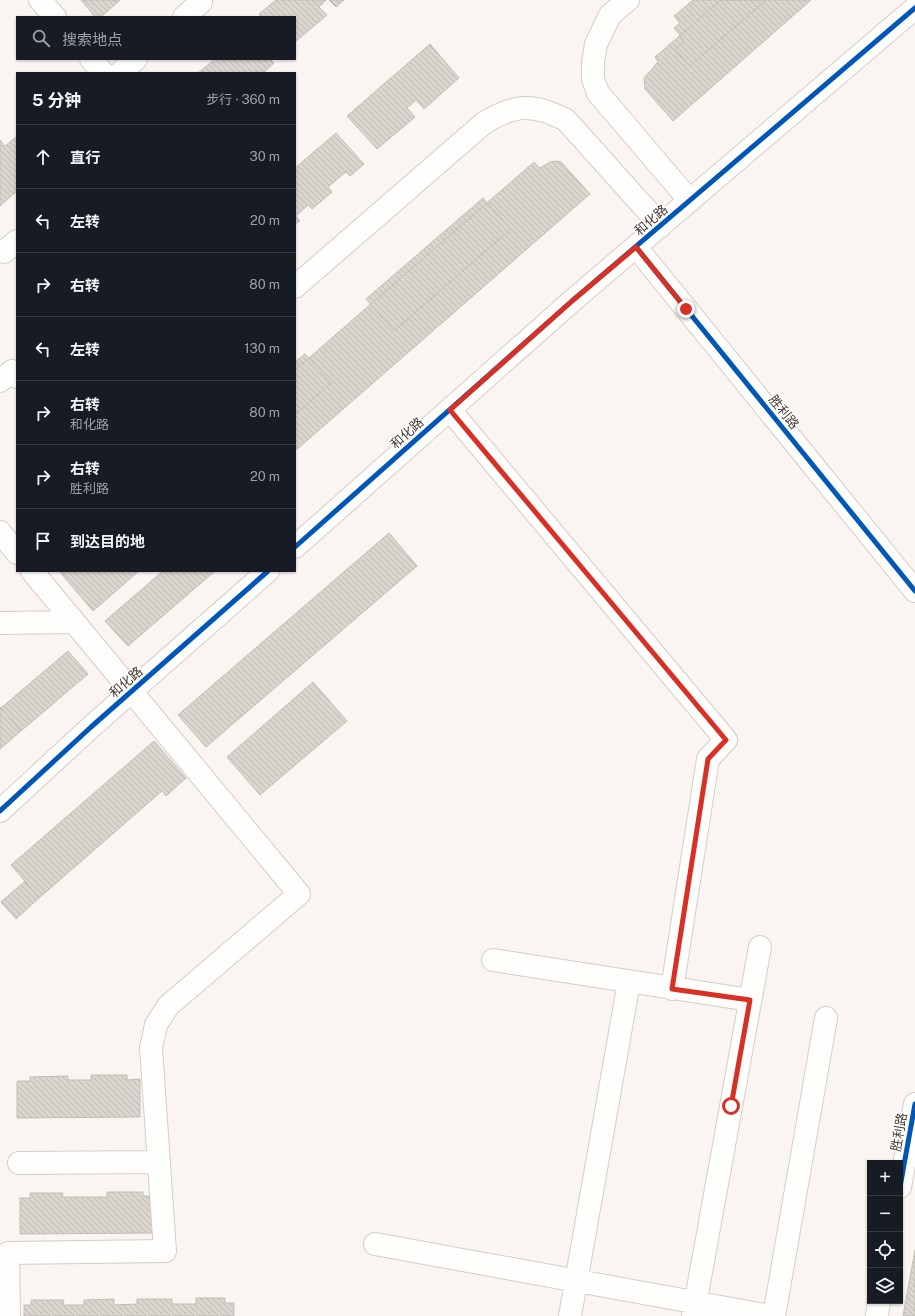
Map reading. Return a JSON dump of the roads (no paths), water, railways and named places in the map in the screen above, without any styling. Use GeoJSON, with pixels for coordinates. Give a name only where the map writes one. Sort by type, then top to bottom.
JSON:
{"type":"FeatureCollection","features":[{"type":"Feature","properties":{"kind":"street"},"geometry":{"type":"LineString","coordinates":[[40,0],[54,16]]}},
{"type":"Feature","properties":{"kind":"street"},"geometry":{"type":"LineString","coordinates":[[628,0],[610,15],[596,44],[593,62],[593,79],[598,93],[690,201]]}},
{"type":"Feature","properties":{"kind":"street"},"geometry":{"type":"LineString","coordinates":[[185,16],[201,2]]}},
{"type":"Feature","properties":{"kind":"street","name":"和化路"},"geometry":{"type":"LineString","coordinates":[[296,546],[572,301],[915,8]]}},
{"type":"Feature","properties":{"kind":"street"},"geometry":{"type":"LineString","coordinates":[[92,60],[102,72]]}},
{"type":"Feature","properties":{"kind":"street"},"geometry":{"type":"LineString","coordinates":[[121,72],[135,60]]}},
{"type":"Feature","properties":{"kind":"street"},"geometry":{"type":"LineString","coordinates":[[296,286],[484,123],[511,110],[526,107],[541,109],[566,120],[661,226]]}},
{"type":"Feature","properties":{"kind":"street","name":"胜利路"},"geometry":{"type":"LineString","coordinates":[[636,247],[915,591]]}},
{"type":"Feature","properties":{"kind":"street"},"geometry":{"type":"LineString","coordinates":[[0,381],[12,371],[16,376]]}},
{"type":"Feature","properties":{"kind":"street"},"geometry":{"type":"LineString","coordinates":[[450,410],[726,740],[708,759],[672,989]]}},
{"type":"Feature","properties":{"kind":"street"},"geometry":{"type":"LineString","coordinates":[[0,532],[16,550]]}},
{"type":"Feature","properties":{"kind":"street"},"geometry":{"type":"LineString","coordinates":[[9,1316],[8,1252],[165,1251],[152,1048],[156,1025],[168,1006],[298,894],[33,572]]}},
{"type":"Feature","properties":{"kind":"street","name":"和化路"},"geometry":{"type":"LineString","coordinates":[[0,811],[131,692],[267,572]]}},
{"type":"Feature","properties":{"kind":"street"},"geometry":{"type":"LineString","coordinates":[[0,623],[74,622]]}},
{"type":"Feature","properties":{"kind":"street"},"geometry":{"type":"LineString","coordinates":[[694,1309],[760,947]]}},
{"type":"Feature","properties":{"kind":"street"},"geometry":{"type":"LineString","coordinates":[[493,960],[750,1000]]}},
{"type":"Feature","properties":{"kind":"street"},"geometry":{"type":"LineString","coordinates":[[570,1316],[629,982]]}},
{"type":"Feature","properties":{"kind":"street"},"geometry":{"type":"LineString","coordinates":[[774,1316],[826,1018]]}},
{"type":"Feature","properties":{"kind":"street","name":"胜利路"},"geometry":{"type":"LineString","coordinates":[[903,1170],[915,1104]]}},
{"type":"Feature","properties":{"kind":"street"},"geometry":{"type":"LineString","coordinates":[[19,1163],[159,1162]]}},
{"type":"Feature","properties":{"kind":"street"},"geometry":{"type":"LineString","coordinates":[[376,1244],[576,1281],[694,1309],[770,1316]]}},
{"type":"Feature","properties":{"kind":"street"},"geometry":{"type":"LineString","coordinates":[[877,1316],[879,1304]]}}]}
